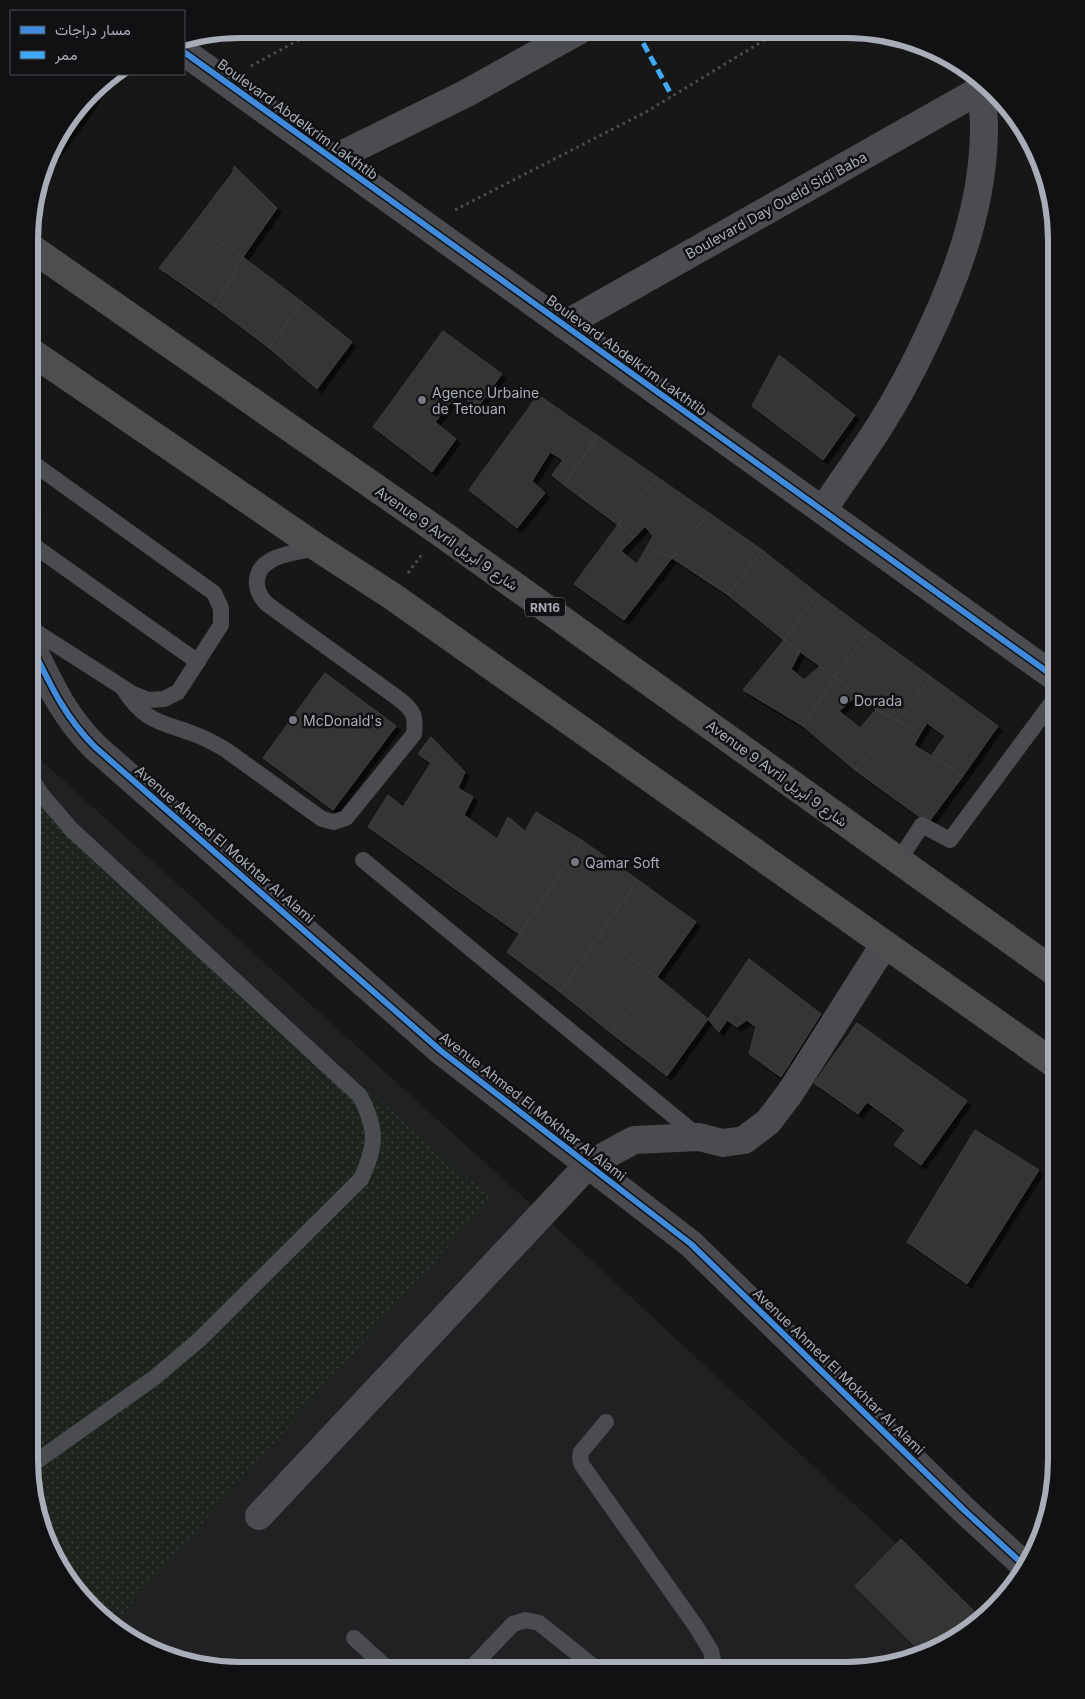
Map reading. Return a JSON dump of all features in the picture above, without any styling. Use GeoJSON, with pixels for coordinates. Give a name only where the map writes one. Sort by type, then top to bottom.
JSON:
{"type":"FeatureCollection","features":[{"type":"Feature","properties":{"kind":"highway","name":"Avenue 9 Avril شارع 9 أبريل"},"geometry":{"type":"LineString","coordinates":[[38,253],[438,530],[1048,967]]}},
{"type":"Feature","properties":{"kind":"highway"},"geometry":{"type":"LineString","coordinates":[[38,356],[318,548],[392,596],[1048,1059]]}},
{"type":"Feature","properties":{"kind":"street"},"geometry":{"type":"LineString","coordinates":[[333,159],[465,94],[566,38]]}},
{"type":"Feature","properties":{"kind":"street","name":"Boulevard Abdelkrim Lakthtib"},"geometry":{"type":"LineString","coordinates":[[185,53],[1048,672]]}},
{"type":"Feature","properties":{"kind":"street","name":"Boulevard Day Oueld Sidi Baba"},"geometry":{"type":"LineString","coordinates":[[564,325],[980,89]]}},
{"type":"Feature","properties":{"kind":"street"},"geometry":{"type":"LineString","coordinates":[[823,510],[907,380],[958,267],[973,212],[981,165],[984,93]]}},
{"type":"Feature","properties":{"kind":"street","name":"Avenue Ahmed El Mokhtar Al Alami"},"geometry":{"type":"LineString","coordinates":[[38,660],[72,721],[95,747],[441,1051],[691,1244],[964,1510],[1019,1561]]}},
{"type":"Feature","properties":{"kind":"street"},"geometry":{"type":"LineString","coordinates":[[259,1516],[588,1166],[634,1140],[699,1137],[723,1143],[744,1140],[768,1122],[790,1093],[884,945]]}},
{"type":"Feature","properties":{"kind":"lane"},"geometry":{"type":"LineString","coordinates":[[38,472],[214,593],[221,608],[221,625],[198,662],[178,692],[164,699],[148,700],[123,688],[38,633]]}},
{"type":"Feature","properties":{"kind":"lane"},"geometry":{"type":"LineString","coordinates":[[123,688],[132,702],[144,714],[158,722],[211,741],[322,819],[334,822],[346,818],[414,734],[416,721],[410,708],[267,604],[260,596],[257,587],[257,577],[263,566],[273,558],[285,554],[318,548]]}},
{"type":"Feature","properties":{"kind":"lane"},"geometry":{"type":"LineString","coordinates":[[38,549],[198,662]]}},
{"type":"Feature","properties":{"kind":"lane"},"geometry":{"type":"LineString","coordinates":[[899,860],[922,825],[950,840],[1048,708]]}},
{"type":"Feature","properties":{"kind":"lane"},"geometry":{"type":"LineString","coordinates":[[38,789],[71,830],[360,1096],[370,1115],[374,1137],[371,1159],[361,1179],[199,1340],[154,1378],[38,1460]]}},
{"type":"Feature","properties":{"kind":"lane"},"geometry":{"type":"LineString","coordinates":[[363,860],[699,1137]]}},
{"type":"Feature","properties":{"kind":"lane"},"geometry":{"type":"LineString","coordinates":[[606,1422],[581,1452],[582,1464],[697,1628],[711,1650],[713,1661]]}},
{"type":"Feature","properties":{"kind":"lane"},"geometry":{"type":"LineString","coordinates":[[477,1661],[512,1624],[526,1620],[539,1623],[587,1661]]}},
{"type":"Feature","properties":{"kind":"lane"},"geometry":{"type":"LineString","coordinates":[[354,1638],[379,1661]]}},
{"type":"Feature","properties":{"kind":"path"},"geometry":{"type":"LineString","coordinates":[[224,81],[303,38]]}},
{"type":"Feature","properties":{"kind":"path"},"geometry":{"type":"LineString","coordinates":[[425,225],[646,112],[768,38]]}},
{"type":"Feature","properties":{"kind":"path"},"geometry":{"type":"LineString","coordinates":[[392,596],[438,530]]}},
{"type":"Feature","properties":{"kind":"shaded area"},"geometry":{"type":"Polygon","coordinates":[[[38,752],[43,762],[533,1206],[974,1615],[935,1641],[923,1646],[898,1655],[859,1661],[226,1661],[187,1655],[150,1641],[106,1611],[79,1582],[58,1549],[44,1512],[39,1486],[38,752]]]}},
{"type":"Feature","properties":{"kind":"shaded area"},"geometry":{"type":"Polygon","coordinates":[[[38,801],[491,1198],[117,1620],[106,1611],[79,1582],[58,1549],[44,1512],[39,1486],[38,801]]]}},
{"type":"Feature","properties":{"kind":"building"},"geometry":{"type":"Polygon","coordinates":[[[94,100],[58,151],[79,117],[94,100]]]}},
{"type":"Feature","properties":{"kind":"building"},"geometry":{"type":"Polygon","coordinates":[[[234,166],[277,208],[243,257],[193,225],[233,172],[234,166]]]}},
{"type":"Feature","properties":{"kind":"building"},"geometry":{"type":"Polygon","coordinates":[[[193,225],[243,257],[215,307],[159,268],[193,225]]]}},
{"type":"Feature","properties":{"kind":"building"},"geometry":{"type":"Polygon","coordinates":[[[243,257],[302,302],[269,348],[215,307],[243,257]]]}},
{"type":"Feature","properties":{"kind":"building"},"geometry":{"type":"Polygon","coordinates":[[[302,302],[352,342],[317,389],[269,348],[302,302]]]}},
{"type":"Feature","properties":{"kind":"building","name":"Agence Urbaine de Tetouan"},"geometry":{"type":"Polygon","coordinates":[[[443,331],[502,374],[477,408],[458,393],[435,422],[456,439],[432,472],[373,427],[443,331]]]}},
{"type":"Feature","properties":{"kind":"building"},"geometry":{"type":"Polygon","coordinates":[[[779,355],[855,415],[823,460],[752,406],[779,355]]]}},
{"type":"Feature","properties":{"kind":"building"},"geometry":{"type":"Polygon","coordinates":[[[538,395],[598,436],[564,485],[552,475],[563,460],[550,452],[532,481],[545,493],[517,528],[469,490],[538,395]]]}},
{"type":"Feature","properties":{"kind":"building"},"geometry":{"type":"Polygon","coordinates":[[[598,436],[657,477],[618,525],[564,485],[598,436]]]}},
{"type":"Feature","properties":{"kind":"building"},"geometry":{"type":"Polygon","coordinates":[[[657,477],[709,513],[672,558],[647,547],[653,536],[645,526],[634,538],[618,525],[657,477]]]}},
{"type":"Feature","properties":{"kind":"building"},"geometry":{"type":"Polygon","coordinates":[[[709,513],[762,550],[728,595],[672,558],[709,513]]]}},
{"type":"Feature","properties":{"kind":"building"},"geometry":{"type":"Polygon","coordinates":[[[618,525],[634,538],[621,551],[637,564],[647,547],[672,558],[624,620],[574,584],[618,525]]]}},
{"type":"Feature","properties":{"kind":"building"},"geometry":{"type":"Polygon","coordinates":[[[762,550],[818,594],[784,640],[728,595],[762,550]]]}},
{"type":"Feature","properties":{"kind":"building"},"geometry":{"type":"Polygon","coordinates":[[[818,594],[869,632],[835,677],[784,640],[818,594]]]}},
{"type":"Feature","properties":{"kind":"building"},"geometry":{"type":"Polygon","coordinates":[[[869,632],[931,677],[898,720],[876,710],[835,677],[869,632]]]}},
{"type":"Feature","properties":{"kind":"building"},"geometry":{"type":"Polygon","coordinates":[[[784,640],[800,652],[791,669],[804,680],[820,666],[835,677],[803,726],[743,690],[784,640]]]}},
{"type":"Feature","properties":{"kind":"building"},"geometry":{"type":"Polygon","coordinates":[[[325,673],[396,726],[333,810],[263,758],[325,673]]]}},
{"type":"Feature","properties":{"kind":"building"},"geometry":{"type":"Polygon","coordinates":[[[835,677],[857,695],[839,711],[860,728],[876,710],[898,720],[855,770],[803,726],[835,677]]]}},
{"type":"Feature","properties":{"kind":"building"},"geometry":{"type":"Polygon","coordinates":[[[931,677],[998,726],[963,776],[932,755],[945,736],[927,723],[920,734],[898,720],[931,677]]]}},
{"type":"Feature","properties":{"kind":"building"},"geometry":{"type":"Polygon","coordinates":[[[898,720],[920,734],[914,745],[963,776],[928,823],[855,770],[898,720]]]}},
{"type":"Feature","properties":{"kind":"building"},"geometry":{"type":"Polygon","coordinates":[[[431,737],[465,772],[458,788],[473,797],[464,815],[497,839],[508,817],[525,831],[536,812],[583,841],[519,934],[368,827],[388,795],[403,807],[431,763],[418,754],[431,737]]]}},
{"type":"Feature","properties":{"kind":"building"},"geometry":{"type":"Polygon","coordinates":[[[583,841],[638,880],[560,992],[507,952],[583,841]]]}},
{"type":"Feature","properties":{"kind":"building"},"geometry":{"type":"Polygon","coordinates":[[[638,880],[696,922],[657,977],[599,936],[638,880]]]}},
{"type":"Feature","properties":{"kind":"building"},"geometry":{"type":"Polygon","coordinates":[[[599,936],[657,977],[611,1033],[560,992],[599,936]]]}},
{"type":"Feature","properties":{"kind":"building"},"geometry":{"type":"Polygon","coordinates":[[[749,959],[821,1014],[781,1077],[749,1054],[756,1027],[747,1020],[737,1027],[727,1020],[719,1032],[708,1019],[749,959]]]}},
{"type":"Feature","properties":{"kind":"building"},"geometry":{"type":"Polygon","coordinates":[[[657,977],[708,1019],[667,1076],[611,1033],[657,977]]]}},
{"type":"Feature","properties":{"kind":"building"},"geometry":{"type":"Polygon","coordinates":[[[857,1023],[967,1101],[921,1165],[894,1145],[905,1130],[867,1102],[858,1114],[814,1083],[857,1023]]]}},
{"type":"Feature","properties":{"kind":"building"},"geometry":{"type":"Polygon","coordinates":[[[975,1130],[1039,1170],[967,1284],[907,1242],[975,1130]]]}},
{"type":"Feature","properties":{"kind":"building"},"geometry":{"type":"Polygon","coordinates":[[[901,1539],[976,1613],[935,1641],[917,1648],[855,1586],[901,1539]]]}},
{"type":"Feature","properties":{"kind":"marked path"},"geometry":{"type":"LineString","coordinates":[[640,38],[672,96]]}},
{"type":"Feature","properties":{"kind":"cycle path"},"geometry":{"type":"LineString","coordinates":[[185,53],[1048,672]]}},
{"type":"Feature","properties":{"kind":"cycle path"},"geometry":{"type":"LineString","coordinates":[[38,660],[65,710],[95,747],[441,1051],[691,1244],[964,1510],[1019,1561]]}},
{"type":"Feature","properties":{"kind":"place","name":"Agence Urbaine de Tetouan"},"geometry":{"type":"Point","coordinates":[422,400]}},
{"type":"Feature","properties":{"kind":"place","name":"Dorada"},"geometry":{"type":"Point","coordinates":[844,700]}},
{"type":"Feature","properties":{"kind":"place","name":"McDonald's"},"geometry":{"type":"Point","coordinates":[293,720]}},
{"type":"Feature","properties":{"kind":"place","name":"Qamar Soft"},"geometry":{"type":"Point","coordinates":[575,862]}}]}
